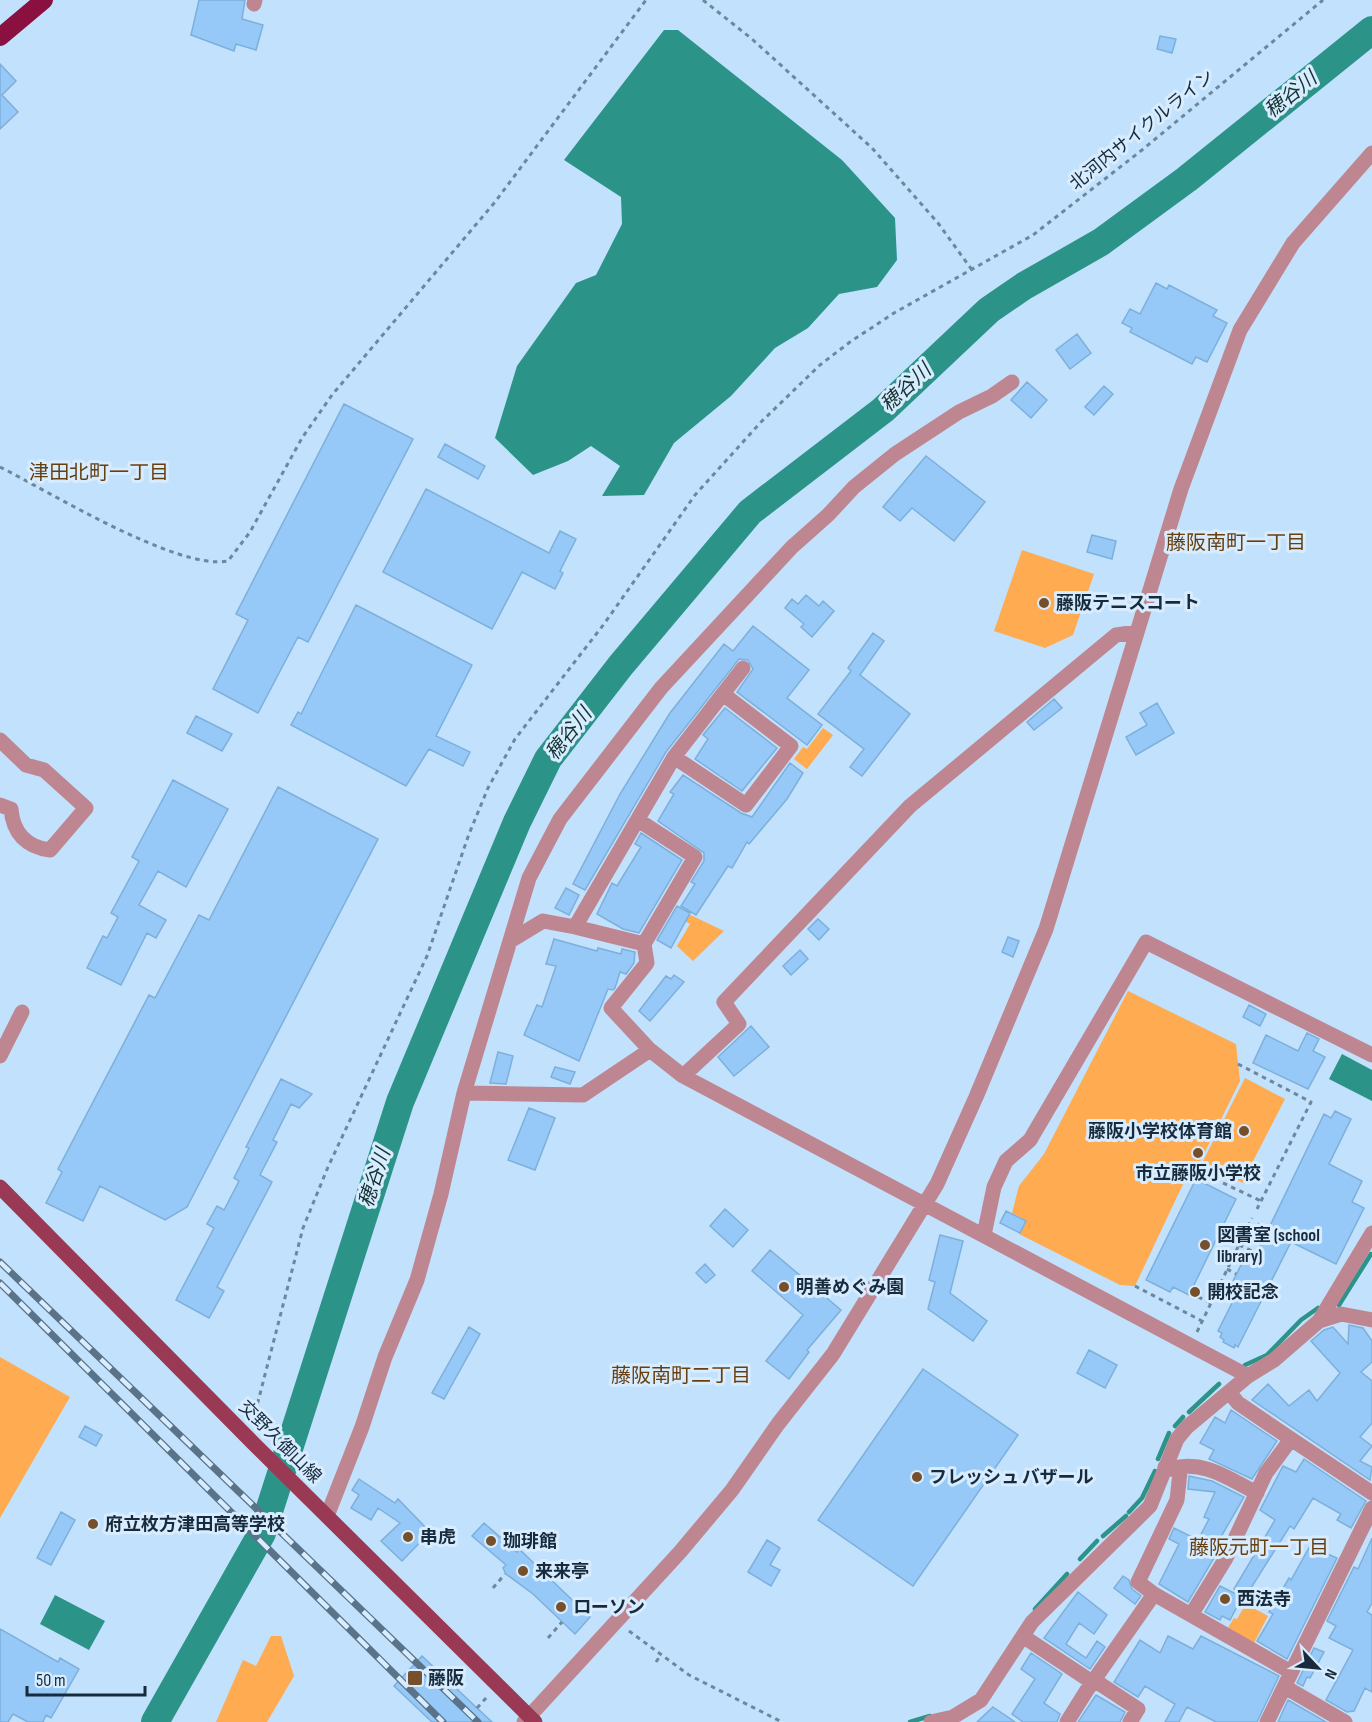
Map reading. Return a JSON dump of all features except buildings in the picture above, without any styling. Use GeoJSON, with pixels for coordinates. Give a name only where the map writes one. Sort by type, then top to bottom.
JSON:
{"type":"FeatureCollection","features":[{"type":"Feature","properties":{"kind":"highway"},"geometry":{"type":"LineString","coordinates":[[0,37],[44,0]]}},
{"type":"Feature","properties":{"kind":"main road","name":"交野久御山線"},"geometry":{"type":"LineString","coordinates":[[0,1187],[530,1720]]}},
{"type":"Feature","properties":{"kind":"street"},"geometry":{"type":"LineString","coordinates":[[530,1720],[680,1552],[732,1490],[778,1424],[833,1354],[926,1203],[976,1097],[1046,928],[1181,489],[1240,330],[1293,243],[1372,153]]}},
{"type":"Feature","properties":{"kind":"street"},"geometry":{"type":"LineString","coordinates":[[327,1516],[363,1427],[385,1357],[417,1280],[441,1194],[464,1093],[529,878],[560,819],[661,688],[792,547],[828,515],[854,487],[914,441],[1012,382]]}},
{"type":"Feature","properties":{"kind":"street"},"geometry":{"type":"LineString","coordinates":[[683,1076],[739,1024],[724,1002],[910,806],[1116,635],[1137,632]]}},
{"type":"Feature","properties":{"kind":"street"},"geometry":{"type":"LineString","coordinates":[[576,927],[674,757],[743,668]]}},
{"type":"Feature","properties":{"kind":"street"},"geometry":{"type":"LineString","coordinates":[[674,757],[746,806],[791,746],[723,694]]}},
{"type":"Feature","properties":{"kind":"street"},"geometry":{"type":"LineString","coordinates":[[0,740],[26,765],[44,770],[86,808],[50,850],[33,848],[12,827],[11,809],[0,805]]}},
{"type":"Feature","properties":{"kind":"street"},"geometry":{"type":"LineString","coordinates":[[638,820],[695,857],[644,944],[647,963],[610,1008],[650,1050],[683,1076],[1248,1376]]}},
{"type":"Feature","properties":{"kind":"street"},"geometry":{"type":"LineString","coordinates":[[510,940],[543,921],[644,944]]}},
{"type":"Feature","properties":{"kind":"street"},"geometry":{"type":"LineString","coordinates":[[984,1235],[994,1187],[1006,1161],[1030,1140],[1146,942],[1372,1055]]}},
{"type":"Feature","properties":{"kind":"street"},"geometry":{"type":"LineString","coordinates":[[1,1053],[22,1012]]}},
{"type":"Feature","properties":{"kind":"street"},"geometry":{"type":"LineString","coordinates":[[464,1093],[583,1095],[650,1050]]}},
{"type":"Feature","properties":{"kind":"street"},"geometry":{"type":"LineString","coordinates":[[931,1722],[955,1719],[981,1700],[1032,1622],[1150,1506],[1168,1468],[1177,1439],[1187,1427],[1248,1376],[1274,1360],[1319,1321],[1372,1233]]}},
{"type":"Feature","properties":{"kind":"street"},"geometry":{"type":"LineString","coordinates":[[1319,1321],[1341,1314],[1372,1320]]}},
{"type":"Feature","properties":{"kind":"street"},"geometry":{"type":"LineString","coordinates":[[1229,1392],[1238,1403],[1372,1493]]}},
{"type":"Feature","properties":{"kind":"street"},"geometry":{"type":"LineString","coordinates":[[1191,1615],[1226,1558],[1266,1473],[1291,1439]]}},
{"type":"Feature","properties":{"kind":"street"},"geometry":{"type":"LineString","coordinates":[[1168,1468],[1185,1465],[1204,1466],[1257,1493]]}},
{"type":"Feature","properties":{"kind":"street"},"geometry":{"type":"LineString","coordinates":[[1168,1468],[1180,1472],[1177,1500],[1138,1582],[1154,1594],[1291,1672]]}},
{"type":"Feature","properties":{"kind":"street"},"geometry":{"type":"LineString","coordinates":[[1267,1722],[1372,1508]]}},
{"type":"Feature","properties":{"kind":"street"},"geometry":{"type":"LineString","coordinates":[[1067,1722],[1154,1594]]}},
{"type":"Feature","properties":{"kind":"street"},"geometry":{"type":"LineString","coordinates":[[1024,1637],[1138,1709],[1130,1722]]}},
{"type":"Feature","properties":{"kind":"street"},"geometry":{"type":"LineString","coordinates":[[1285,1687],[1345,1722]]}},
{"type":"Feature","properties":{"kind":"path"},"geometry":{"type":"LineString","coordinates":[[0,467],[90,517],[177,553],[218,563],[228,561],[250,532],[302,438],[332,395],[495,202],[646,0]]}},
{"type":"Feature","properties":{"kind":"path"},"geometry":{"type":"LineString","coordinates":[[703,0],[752,39],[872,148],[938,223],[972,270]]}},
{"type":"Feature","properties":{"kind":"path","name":"北河内サイクルライン"},"geometry":{"type":"LineString","coordinates":[[252,1425],[263,1372],[303,1227],[328,1167],[427,956],[488,788],[515,739],[604,624],[695,495],[762,422],[820,365],[894,313],[1034,235],[1142,150],[1152,139],[1323,0]]}},
{"type":"Feature","properties":{"kind":"path"},"geometry":{"type":"LineString","coordinates":[[1238,1064],[1311,1101],[1257,1209]]}},
{"type":"Feature","properties":{"kind":"path"},"geometry":{"type":"LineString","coordinates":[[1196,1170],[1216,1179]]}},
{"type":"Feature","properties":{"kind":"path"},"geometry":{"type":"LineString","coordinates":[[1223,1183],[1261,1201]]}},
{"type":"Feature","properties":{"kind":"path"},"geometry":{"type":"LineString","coordinates":[[1190,1344],[1252,1218]]}},
{"type":"Feature","properties":{"kind":"path"},"geometry":{"type":"LineString","coordinates":[[1239,1245],[1250,1250],[1260,1222]]}},
{"type":"Feature","properties":{"kind":"path"},"geometry":{"type":"LineString","coordinates":[[1227,1269],[1236,1274]]}},
{"type":"Feature","properties":{"kind":"path"},"geometry":{"type":"LineString","coordinates":[[1135,1286],[1202,1321]]}},
{"type":"Feature","properties":{"kind":"path"},"geometry":{"type":"LineString","coordinates":[[1190,1293],[1211,1303]]}},
{"type":"Feature","properties":{"kind":"path"},"geometry":{"type":"LineString","coordinates":[[492,1588],[506,1574]]}},
{"type":"Feature","properties":{"kind":"path"},"geometry":{"type":"LineString","coordinates":[[548,1638],[562,1622]]}},
{"type":"Feature","properties":{"kind":"path"},"geometry":{"type":"LineString","coordinates":[[632,1634],[689,1675],[782,1722]]}},
{"type":"Feature","properties":{"kind":"path"},"geometry":{"type":"LineString","coordinates":[[656,1662],[660,1656]]}},
{"type":"Feature","properties":{"kind":"path"},"geometry":{"type":"LineString","coordinates":[[477,1708],[487,1697]]}},
{"type":"Feature","properties":{"kind":"shaded area"},"geometry":{"type":"Polygon","coordinates":[[[664,30],[678,30],[842,160],[895,218],[897,260],[877,287],[839,294],[808,328],[775,348],[731,396],[674,443],[644,495],[602,496],[620,466],[591,446],[568,461],[533,475],[495,438],[517,366],[576,283],[596,275],[622,224],[621,197],[564,160],[664,30]]]}},
{"type":"Feature","properties":{"kind":"shaded area","name":"藤阪テニスコート"},"geometry":{"type":"Polygon","coordinates":[[[1022,550],[1094,574],[1073,635],[1045,648],[994,631],[1022,550]]]}},
{"type":"Feature","properties":{"kind":"shaded area"},"geometry":{"type":"Polygon","coordinates":[[[823,728],[833,735],[807,769],[794,759],[803,747],[807,749],[823,728]]]}},
{"type":"Feature","properties":{"kind":"shaded area"},"geometry":{"type":"Polygon","coordinates":[[[678,909],[724,931],[693,961],[677,946],[690,924],[674,915],[678,909]]]}},
{"type":"Feature","properties":{"kind":"shaded area"},"geometry":{"type":"Polygon","coordinates":[[[1128,991],[1236,1044],[1240,1081],[1189,1184],[1184,1182],[1135,1286],[1120,1285],[1019,1234],[1026,1221],[1012,1213],[1019,1186],[1044,1154],[1128,991]]]}},
{"type":"Feature","properties":{"kind":"shaded area"},"geometry":{"type":"Polygon","coordinates":[[[1342,1054],[1372,1070],[1372,1101],[1329,1079],[1342,1054]]]}},
{"type":"Feature","properties":{"kind":"shaded area","name":"藤阪小学校体育館"},"geometry":{"type":"Polygon","coordinates":[[[1245,1078],[1285,1099],[1249,1169],[1252,1171],[1245,1184],[1202,1163],[1245,1078]]]}},
{"type":"Feature","properties":{"kind":"shaded area"},"geometry":{"type":"Polygon","coordinates":[[[0,1357],[70,1397],[0,1518],[0,1357]]]}},
{"type":"Feature","properties":{"kind":"shaded area"},"geometry":{"type":"Polygon","coordinates":[[[55,1595],[105,1621],[89,1650],[40,1624],[55,1595]]]}},
{"type":"Feature","properties":{"kind":"shaded area"},"geometry":{"type":"Polygon","coordinates":[[[1246,1604],[1268,1616],[1253,1645],[1226,1631],[1246,1604]]]}},
{"type":"Feature","properties":{"kind":"shaded area"},"geometry":{"type":"Polygon","coordinates":[[[271,1636],[281,1636],[294,1676],[267,1722],[216,1722],[243,1660],[256,1666],[271,1636]]]}},
{"type":"Feature","properties":{"kind":"waterway","name":"穂谷川"},"geometry":{"type":"LineString","coordinates":[[155,1722],[262,1533],[400,1102],[517,822],[548,759],[621,665],[750,512],[883,410],[989,310],[1024,286],[1101,242],[1187,179],[1372,30]]}},
{"type":"Feature","properties":{"kind":"waterway"},"geometry":{"type":"LineString","coordinates":[[1339,1305],[1371,1254]]}},
{"type":"Feature","properties":{"kind":"waterway"},"geometry":{"type":"LineString","coordinates":[[1245,1365],[1267,1355],[1301,1320],[1318,1308]]}},
{"type":"Feature","properties":{"kind":"waterway"},"geometry":{"type":"LineString","coordinates":[[1189,1412],[1219,1384]]}},
{"type":"Feature","properties":{"kind":"waterway"},"geometry":{"type":"LineString","coordinates":[[1175,1426],[1183,1417]]}},
{"type":"Feature","properties":{"kind":"waterway"},"geometry":{"type":"LineString","coordinates":[[1158,1459],[1169,1433]]}},
{"type":"Feature","properties":{"kind":"waterway"},"geometry":{"type":"LineString","coordinates":[[1129,1512],[1142,1498],[1155,1471]]}},
{"type":"Feature","properties":{"kind":"waterway"},"geometry":{"type":"LineString","coordinates":[[1103,1536],[1126,1516]]}},
{"type":"Feature","properties":{"kind":"waterway"},"geometry":{"type":"LineString","coordinates":[[1080,1559],[1097,1541]]}},
{"type":"Feature","properties":{"kind":"waterway"},"geometry":{"type":"LineString","coordinates":[[1035,1609],[1067,1574]]}},
{"type":"Feature","properties":{"kind":"waterway"},"geometry":{"type":"LineString","coordinates":[[910,1722],[930,1716]]}},
{"type":"Feature","properties":{"kind":"railway"},"geometry":{"type":"LineString","coordinates":[[0,1262],[478,1722]]}},
{"type":"Feature","properties":{"kind":"railway"},"geometry":{"type":"LineString","coordinates":[[0,1283],[443,1722]]}},
{"type":"Feature","properties":{"kind":"place","name":"藤阪テニスコート"},"geometry":{"type":"Point","coordinates":[1044,603]}},
{"type":"Feature","properties":{"kind":"place","name":"藤阪小学校体育館"},"geometry":{"type":"Point","coordinates":[1244,1131]}},
{"type":"Feature","properties":{"kind":"place","name":"市立藤阪小学校"},"geometry":{"type":"Point","coordinates":[1198,1153]}},
{"type":"Feature","properties":{"kind":"place","name":"図書室 (school library)"},"geometry":{"type":"Point","coordinates":[1205,1245]}},
{"type":"Feature","properties":{"kind":"place","name":"明善めぐみ園"},"geometry":{"type":"Point","coordinates":[784,1287]}},
{"type":"Feature","properties":{"kind":"place","name":"開校記念"},"geometry":{"type":"Point","coordinates":[1195,1292]}},
{"type":"Feature","properties":{"kind":"place","name":"フレッシュ バザール"},"geometry":{"type":"Point","coordinates":[917,1477]}},
{"type":"Feature","properties":{"kind":"place","name":"府立枚方津田高等学校"},"geometry":{"type":"Point","coordinates":[93,1524]}},
{"type":"Feature","properties":{"kind":"place","name":"串虎"},"geometry":{"type":"Point","coordinates":[408,1537]}},
{"type":"Feature","properties":{"kind":"place","name":"珈琲館"},"geometry":{"type":"Point","coordinates":[491,1541]}},
{"type":"Feature","properties":{"kind":"place","name":"来来亭"},"geometry":{"type":"Point","coordinates":[523,1571]}},
{"type":"Feature","properties":{"kind":"place","name":"西法寺"},"geometry":{"type":"Point","coordinates":[1225,1599]}},
{"type":"Feature","properties":{"kind":"place","name":"ローソン"},"geometry":{"type":"Point","coordinates":[561,1607]}},
{"type":"Feature","properties":{"kind":"place","name":"藤阪"},"geometry":{"type":"Point","coordinates":[415,1678]}},
{"type":"Feature","properties":{"kind":"district","name":"津田北町一丁目"},"geometry":{"type":"Point","coordinates":[99,473]}},
{"type":"Feature","properties":{"kind":"district","name":"藤阪南町一丁目"},"geometry":{"type":"Point","coordinates":[1236,543]}},
{"type":"Feature","properties":{"kind":"district","name":"藤阪南町二丁目"},"geometry":{"type":"Point","coordinates":[681,1376]}},
{"type":"Feature","properties":{"kind":"district","name":"藤阪元町一丁目"},"geometry":{"type":"Point","coordinates":[1259,1548]}}]}
